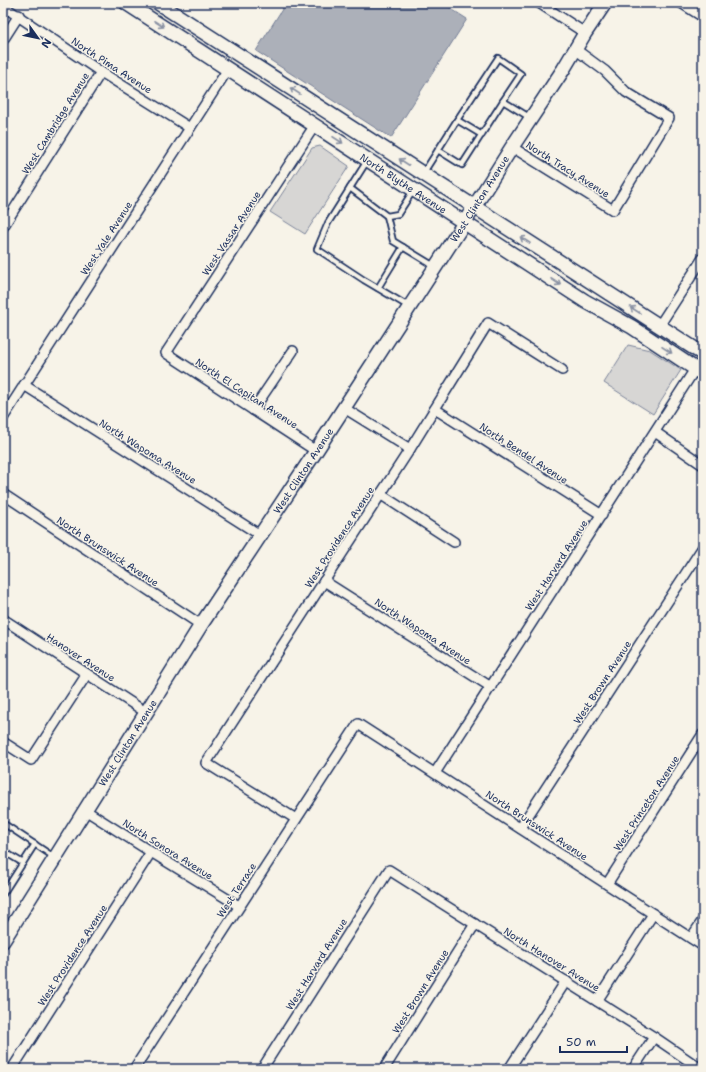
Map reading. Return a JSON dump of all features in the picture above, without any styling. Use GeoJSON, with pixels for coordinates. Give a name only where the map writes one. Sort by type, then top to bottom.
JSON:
{"type":"FeatureCollection","features":[{"type":"Feature","properties":{"kind":"street","name":"North Blythe Avenue"},"geometry":{"type":"LineString","coordinates":[[126,3],[585,301],[632,327],[699,371]]}},
{"type":"Feature","properties":{"kind":"street","name":"North Blythe Avenue"},"geometry":{"type":"LineString","coordinates":[[158,3],[703,354]]}},
{"type":"Feature","properties":{"kind":"street"},"geometry":{"type":"LineString","coordinates":[[539,3],[584,33]]}},
{"type":"Feature","properties":{"kind":"street","name":"West Clinton Avenue"},"geometry":{"type":"LineString","coordinates":[[3,941],[202,625],[436,267],[584,33],[606,3]]}},
{"type":"Feature","properties":{"kind":"street"},"geometry":{"type":"LineString","coordinates":[[682,3],[703,17]]}},
{"type":"Feature","properties":{"kind":"street","name":"North Pima Avenue"},"geometry":{"type":"LineString","coordinates":[[3,6],[19,15],[101,72],[190,128]]}},
{"type":"Feature","properties":{"kind":"street"},"geometry":{"type":"LineString","coordinates":[[3,40],[19,15]]}},
{"type":"Feature","properties":{"kind":"street","name":"North Tracy Avenue"},"geometry":{"type":"LineString","coordinates":[[512,147],[613,210],[669,118],[626,92],[605,71],[575,49]]}},
{"type":"Feature","properties":{"kind":"street","name":"West Yale Avenue"},"geometry":{"type":"LineString","coordinates":[[3,418],[228,69]]}},
{"type":"Feature","properties":{"kind":"street","name":"West Cambridge Avenue"},"geometry":{"type":"LineString","coordinates":[[3,227],[101,72]]}},
{"type":"Feature","properties":{"kind":"street","name":"West Vassar Avenue"},"geometry":{"type":"LineString","coordinates":[[166,353],[315,125]]}},
{"type":"Feature","properties":{"kind":"street"},"geometry":{"type":"LineString","coordinates":[[659,326],[703,258]]}},
{"type":"Feature","properties":{"kind":"street","name":"West Providence Avenue"},"geometry":{"type":"LineString","coordinates":[[296,819],[206,763],[435,409],[488,323],[562,370]]}},
{"type":"Feature","properties":{"kind":"street"},"geometry":{"type":"LineString","coordinates":[[253,410],[293,351]]}},
{"type":"Feature","properties":{"kind":"street","name":"North El Capitan Avenue"},"geometry":{"type":"LineString","coordinates":[[166,353],[316,451]]}},
{"type":"Feature","properties":{"kind":"street","name":"West Harvard Avenue"},"geometry":{"type":"LineString","coordinates":[[435,773],[654,432],[699,371]]}},
{"type":"Feature","properties":{"kind":"street","name":"North Wapoma Avenue"},"geometry":{"type":"LineString","coordinates":[[24,385],[260,535]]}},
{"type":"Feature","properties":{"kind":"street"},"geometry":{"type":"LineString","coordinates":[[344,408],[410,448]]}},
{"type":"Feature","properties":{"kind":"street","name":"North Bendel Avenue"},"geometry":{"type":"LineString","coordinates":[[435,409],[602,515]]}},
{"type":"Feature","properties":{"kind":"street"},"geometry":{"type":"LineString","coordinates":[[654,432],[703,465]]}},
{"type":"Feature","properties":{"kind":"street","name":"North Brunswick Avenue"},"geometry":{"type":"LineString","coordinates":[[3,494],[202,625]]}},
{"type":"Feature","properties":{"kind":"street"},"geometry":{"type":"LineString","coordinates":[[380,494],[454,542]]}},
{"type":"Feature","properties":{"kind":"street","name":"West Brown Avenue"},"geometry":{"type":"LineString","coordinates":[[520,828],[703,547]]}},
{"type":"Feature","properties":{"kind":"street","name":"North Wapoma Avenue"},"geometry":{"type":"LineString","coordinates":[[324,581],[491,687]]}},
{"type":"Feature","properties":{"kind":"street","name":"Hanover Avenue"},"geometry":{"type":"LineString","coordinates":[[3,619],[147,713]]}},
{"type":"Feature","properties":{"kind":"street"},"geometry":{"type":"LineString","coordinates":[[3,742],[31,760],[87,674]]}},
{"type":"Feature","properties":{"kind":"street","name":"North Brunswick Avenue"},"geometry":{"type":"LineString","coordinates":[[358,724],[703,946]]}},
{"type":"Feature","properties":{"kind":"street","name":"West Terrace"},"geometry":{"type":"LineString","coordinates":[[134,1069],[358,724]]}},
{"type":"Feature","properties":{"kind":"street","name":"West Princeton Avenue"},"geometry":{"type":"LineString","coordinates":[[607,884],[703,734]]}},
{"type":"Feature","properties":{"kind":"street","name":"North Sonora Avenue"},"geometry":{"type":"LineString","coordinates":[[86,810],[239,906]]}},
{"type":"Feature","properties":{"kind":"street","name":"West Providence Avenue"},"geometry":{"type":"LineString","coordinates":[[12,1069],[152,852]]}},
{"type":"Feature","properties":{"kind":"street","name":"West Harvard Avenue"},"geometry":{"type":"LineString","coordinates":[[262,1069],[389,870]]}},
{"type":"Feature","properties":{"kind":"street","name":"North Hanover Avenue"},"geometry":{"type":"LineString","coordinates":[[389,870],[654,1037],[701,1069]]}},
{"type":"Feature","properties":{"kind":"street"},"geometry":{"type":"LineString","coordinates":[[597,1001],[654,914]]}},
{"type":"Feature","properties":{"kind":"street"},"geometry":{"type":"LineString","coordinates":[[691,938],[703,920]]}},
{"type":"Feature","properties":{"kind":"street","name":"West Brown Avenue"},"geometry":{"type":"LineString","coordinates":[[384,1069],[476,924]]}},
{"type":"Feature","properties":{"kind":"street"},"geometry":{"type":"LineString","coordinates":[[509,1069],[566,981]]}},
{"type":"Feature","properties":{"kind":"street"},"geometry":{"type":"LineString","coordinates":[[633,1069],[654,1037]]}},
{"type":"Feature","properties":{"kind":"lane"},"geometry":{"type":"LineString","coordinates":[[423,174],[438,150],[449,138],[458,120],[498,58],[521,74],[462,166],[438,150]]}},
{"type":"Feature","properties":{"kind":"lane"},"geometry":{"type":"LineString","coordinates":[[503,102],[531,118]]}},
{"type":"Feature","properties":{"kind":"lane"},"geometry":{"type":"LineString","coordinates":[[458,120],[482,135]]}},
{"type":"Feature","properties":{"kind":"lane"},"geometry":{"type":"LineString","coordinates":[[465,148],[471,152]]}},
{"type":"Feature","properties":{"kind":"lane"},"geometry":{"type":"LineString","coordinates":[[368,160],[328,224],[317,249],[378,288],[410,306]]}},
{"type":"Feature","properties":{"kind":"lane"},"geometry":{"type":"LineString","coordinates":[[350,188],[388,216],[393,241],[436,267]]}},
{"type":"Feature","properties":{"kind":"lane"},"geometry":{"type":"LineString","coordinates":[[388,216],[398,214],[414,190]]}},
{"type":"Feature","properties":{"kind":"lane"},"geometry":{"type":"LineString","coordinates":[[378,288],[404,247]]}},
{"type":"Feature","properties":{"kind":"lane"},"geometry":{"type":"LineString","coordinates":[[3,823],[55,858]]}},
{"type":"Feature","properties":{"kind":"lane"},"geometry":{"type":"LineString","coordinates":[[3,894],[35,844]]}},
{"type":"Feature","properties":{"kind":"lane"},"geometry":{"type":"LineString","coordinates":[[3,851],[23,863]]}},
{"type":"Feature","properties":{"kind":"shaded area"},"geometry":{"type":"Polygon","coordinates":[[[286,3],[442,3],[467,19],[391,138],[256,51],[286,3]]]}},
{"type":"Feature","properties":{"kind":"shaded area"},"geometry":{"type":"Polygon","coordinates":[[[320,146],[349,166],[305,234],[270,212],[312,148],[320,146]]]}},
{"type":"Feature","properties":{"kind":"shaded area"},"geometry":{"type":"Polygon","coordinates":[[[628,345],[650,350],[681,370],[653,414],[604,383],[628,345]]]}}]}
